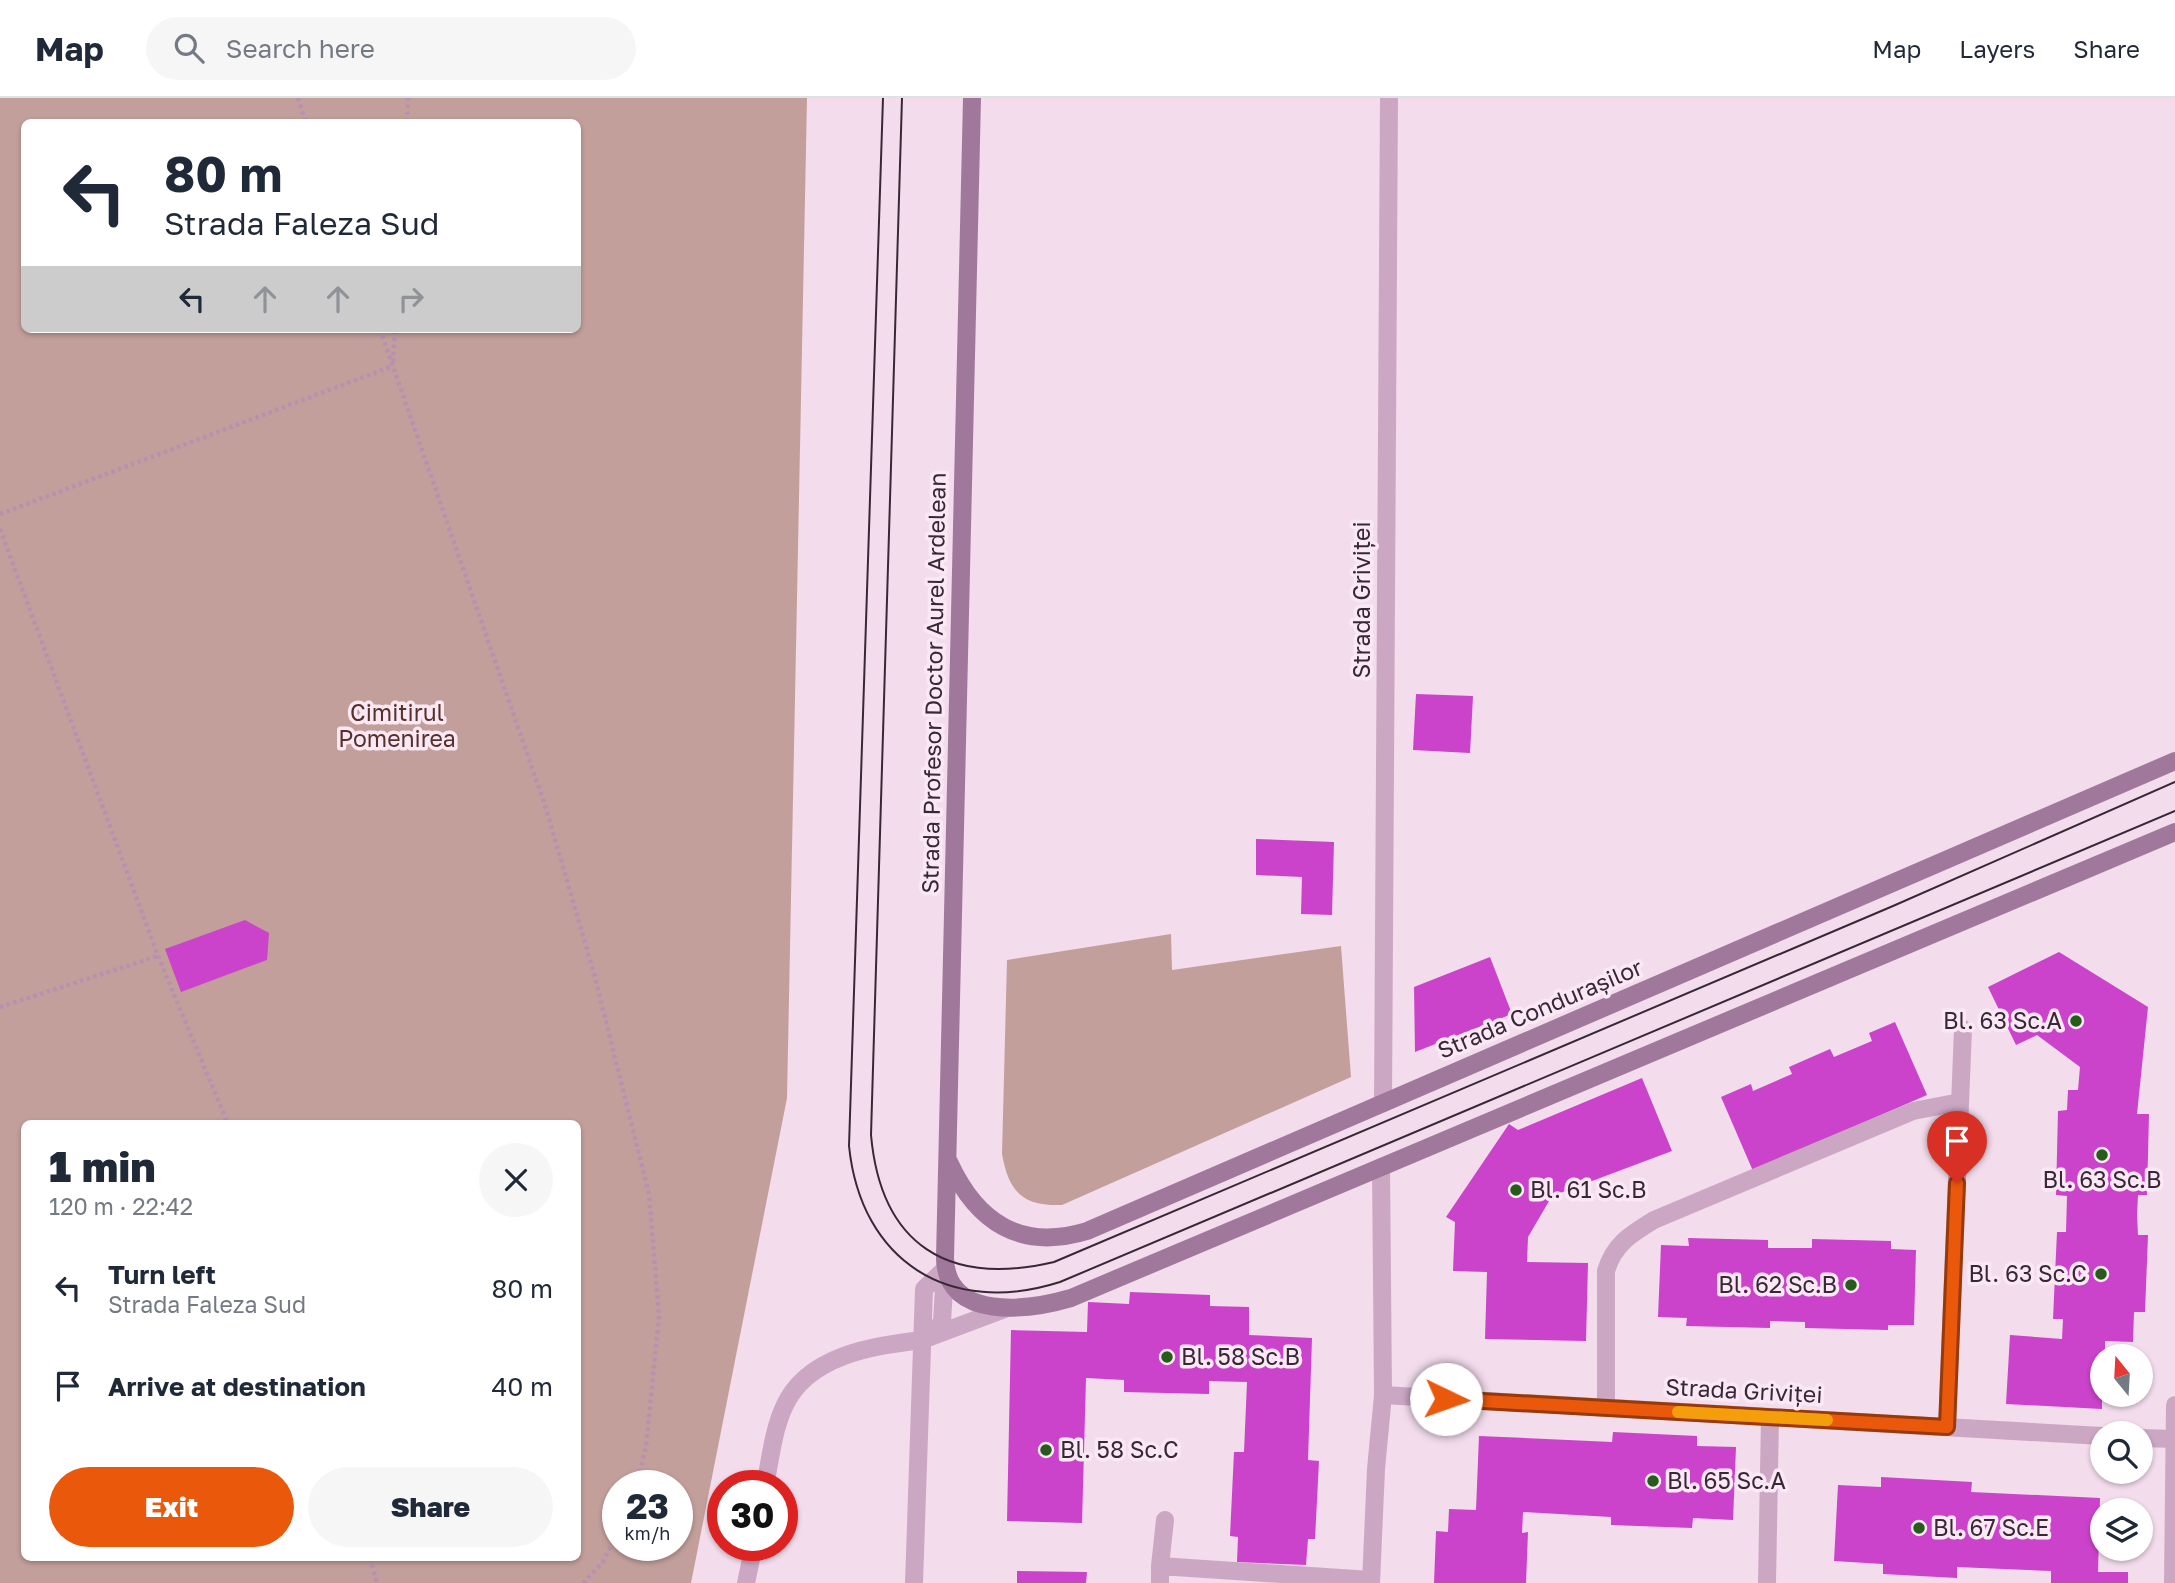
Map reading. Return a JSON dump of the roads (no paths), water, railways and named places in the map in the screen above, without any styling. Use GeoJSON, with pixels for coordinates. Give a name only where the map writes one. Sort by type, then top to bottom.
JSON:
{"type":"FeatureCollection","features":[{"type":"Feature","properties":{"kind":"main road","name":"Strada Profesor Doctor Aurel Ardelean"},"geometry":{"type":"LineString","coordinates":[[945,1269],[972,98]]}},
{"type":"Feature","properties":{"kind":"main road","name":"Strada Condurașilor"},"geometry":{"type":"LineString","coordinates":[[947,1158],[968,1198],[991,1221],[1024,1235],[1068,1237],[1220,1176],[1383,1102],[2175,761]]}},
{"type":"Feature","properties":{"kind":"main road"},"geometry":{"type":"LineString","coordinates":[[945,1269],[959,1294],[975,1302],[1007,1308],[1049,1304],[1071,1298],[2175,832]]}},
{"type":"Feature","properties":{"kind":"street","name":"Strada Griviței"},"geometry":{"type":"LineString","coordinates":[[1383,1102],[1389,98]]}},
{"type":"Feature","properties":{"kind":"street"},"geometry":{"type":"LineString","coordinates":[[1947,1427],[1964,1029]]}},
{"type":"Feature","properties":{"kind":"street"},"geometry":{"type":"LineString","coordinates":[[1606,1408],[1606,1271],[1611,1255],[1627,1236],[1654,1220],[1913,1111],[1960,1102]]}},
{"type":"Feature","properties":{"kind":"street"},"geometry":{"type":"LineString","coordinates":[[1165,1520],[1160,1574],[1371,1582],[1376,1469],[1383,1395],[1381,1167]]}},
{"type":"Feature","properties":{"kind":"street","name":"Strada Profesor Doctor Aurel Ardelean"},"geometry":{"type":"LineString","coordinates":[[922,1340],[942,1322],[945,1269]]}},
{"type":"Feature","properties":{"kind":"street"},"geometry":{"type":"LineString","coordinates":[[769,1470],[784,1407],[798,1388],[841,1356],[883,1345],[922,1340],[1007,1308]]}},
{"type":"Feature","properties":{"kind":"street"},"geometry":{"type":"LineString","coordinates":[[914,1583],[922,1340]]}},
{"type":"Feature","properties":{"kind":"street","name":"Strada Griviței"},"geometry":{"type":"LineString","coordinates":[[1383,1395],[2090,1435]]}},
{"type":"Feature","properties":{"kind":"street"},"geometry":{"type":"LineString","coordinates":[[2173,1583],[2175,1405]]}},
{"type":"Feature","properties":{"kind":"street"},"geometry":{"type":"LineString","coordinates":[[1766,1583],[1770,1417]]}},
{"type":"Feature","properties":{"kind":"street"},"geometry":{"type":"LineString","coordinates":[[2153,1439],[2174,1440]]}},
{"type":"Feature","properties":{"kind":"street"},"geometry":{"type":"LineString","coordinates":[[746,1583],[751,1561]]}},
{"type":"Feature","properties":{"kind":"tram line"},"geometry":{"type":"LineString","coordinates":[[883,98],[849,1146],[857,1187],[872,1221],[892,1249],[918,1271],[948,1285],[982,1292],[1020,1291],[1060,1282],[2175,811]]}},
{"type":"Feature","properties":{"kind":"tram line"},"geometry":{"type":"LineString","coordinates":[[902,98],[871,1135],[877,1173],[889,1205],[905,1230],[926,1249],[952,1262],[982,1268],[1016,1268],[1054,1262],[1893,906],[2175,782]]}},
{"type":"Feature","properties":{"kind":"place","name":"Bl. 63 Sc.A"},"geometry":{"type":"Point","coordinates":[2076,1021]}},
{"type":"Feature","properties":{"kind":"place","name":"Bl. 63 Sc.B"},"geometry":{"type":"Point","coordinates":[2102,1155]}},
{"type":"Feature","properties":{"kind":"place","name":"Bl. 61 Sc.B"},"geometry":{"type":"Point","coordinates":[1516,1190]}},
{"type":"Feature","properties":{"kind":"place","name":"Bl. 63 Sc.C"},"geometry":{"type":"Point","coordinates":[2101,1274]}},
{"type":"Feature","properties":{"kind":"place","name":"Bl. 62 Sc.B"},"geometry":{"type":"Point","coordinates":[1851,1285]}},
{"type":"Feature","properties":{"kind":"place","name":"Bl. 58 Sc.B"},"geometry":{"type":"Point","coordinates":[1167,1357]}},
{"type":"Feature","properties":{"kind":"place","name":"Bl. 58 Sc.C"},"geometry":{"type":"Point","coordinates":[1046,1450]}},
{"type":"Feature","properties":{"kind":"place","name":"Bl. 65 Sc.A"},"geometry":{"type":"Point","coordinates":[1653,1481]}},
{"type":"Feature","properties":{"kind":"place","name":"Bl. 67 Sc.E"},"geometry":{"type":"Point","coordinates":[1919,1528]}},
{"type":"Feature","properties":{"kind":"park label","name":"Cimitirul Pomenirea"},"geometry":{"type":"Point","coordinates":[397,726]}}]}
